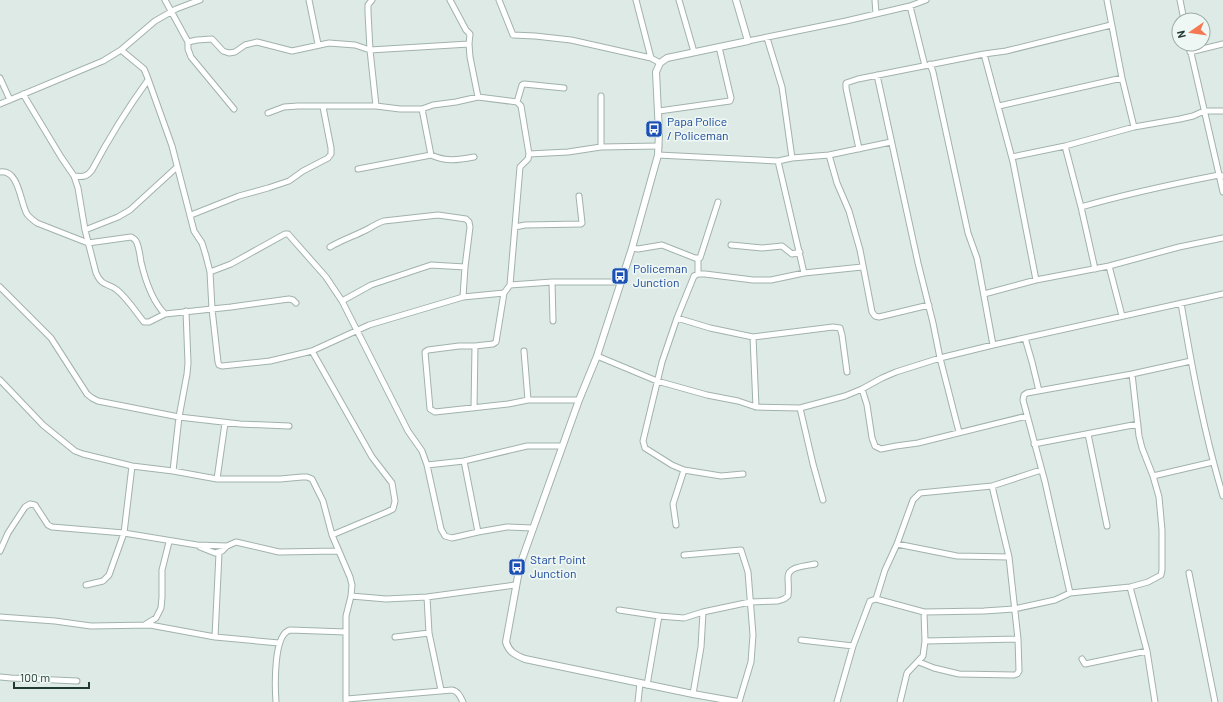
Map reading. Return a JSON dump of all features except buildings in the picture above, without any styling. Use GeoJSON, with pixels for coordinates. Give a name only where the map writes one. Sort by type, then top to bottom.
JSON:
{"type":"FeatureCollection","features":[{"type":"Feature","properties":{"kind":"street"},"geometry":{"type":"LineString","coordinates":[[165,0],[188,42],[188,49],[191,58],[234,109]]}},
{"type":"Feature","properties":{"kind":"street"},"geometry":{"type":"LineString","coordinates":[[0,104],[103,61],[121,50],[147,27],[172,11],[200,0]]}},
{"type":"Feature","properties":{"kind":"street"},"geometry":{"type":"LineString","coordinates":[[309,0],[318,44]]}},
{"type":"Feature","properties":{"kind":"street"},"geometry":{"type":"LineString","coordinates":[[372,0],[368,5],[368,12],[370,50],[376,106]]}},
{"type":"Feature","properties":{"kind":"street"},"geometry":{"type":"LineString","coordinates":[[450,0],[466,30],[470,34],[470,57],[478,97]]}},
{"type":"Feature","properties":{"kind":"street"},"geometry":{"type":"LineString","coordinates":[[499,0],[513,36],[535,36],[571,40],[651,58],[660,63]]}},
{"type":"Feature","properties":{"kind":"street"},"geometry":{"type":"LineString","coordinates":[[636,0],[651,58]]}},
{"type":"Feature","properties":{"kind":"street"},"geometry":{"type":"LineString","coordinates":[[679,0],[694,52]]}},
{"type":"Feature","properties":{"kind":"street"},"geometry":{"type":"LineString","coordinates":[[736,0],[748,41]]}},
{"type":"Feature","properties":{"kind":"street"},"geometry":{"type":"LineString","coordinates":[[875,0],[876,14]]}},
{"type":"Feature","properties":{"kind":"street"},"geometry":{"type":"LineString","coordinates":[[684,555],[742,550],[748,572],[753,635],[751,662],[739,702],[532,661],[513,654],[508,649],[506,642],[520,565],[532,528],[596,356],[621,282],[658,155],[659,111],[656,72],[660,63],[667,58],[876,14],[910,6],[926,0]]}},
{"type":"Feature","properties":{"kind":"street"},"geometry":{"type":"LineString","coordinates":[[1107,0],[1122,78],[1134,127]]}},
{"type":"Feature","properties":{"kind":"street"},"geometry":{"type":"LineString","coordinates":[[1180,0],[1182,12]]}},
{"type":"Feature","properties":{"kind":"street"},"geometry":{"type":"LineString","coordinates":[[910,6],[928,65],[933,72],[968,233],[977,258],[993,344]]}},
{"type":"Feature","properties":{"kind":"street"},"geometry":{"type":"LineString","coordinates":[[859,149],[846,83],[877,75],[1006,51],[1111,25]]}},
{"type":"Feature","properties":{"kind":"street"},"geometry":{"type":"LineString","coordinates":[[188,42],[209,38],[212,39],[223,51],[229,53],[235,52],[245,45],[257,42],[266,43],[292,51],[328,43],[355,44],[370,50],[469,44]]}},
{"type":"Feature","properties":{"kind":"street"},"geometry":{"type":"LineString","coordinates":[[767,38],[782,88],[792,158]]}},
{"type":"Feature","properties":{"kind":"street"},"geometry":{"type":"LineString","coordinates":[[1211,47],[1223,44]]}},
{"type":"Feature","properties":{"kind":"street"},"geometry":{"type":"LineString","coordinates":[[659,111],[730,101],[731,98],[719,47]]}},
{"type":"Feature","properties":{"kind":"street"},"geometry":{"type":"LineString","coordinates":[[121,50],[144,69],[172,146],[194,231],[204,249],[210,272],[212,309],[219,365],[222,366],[270,360],[312,351],[369,325],[463,297],[504,293]]}},
{"type":"Feature","properties":{"kind":"street"},"geometry":{"type":"LineString","coordinates":[[1190,52],[1221,175],[1223,192]]}},
{"type":"Feature","properties":{"kind":"street"},"geometry":{"type":"LineString","coordinates":[[984,54],[1012,157],[1036,280]]}},
{"type":"Feature","properties":{"kind":"street"},"geometry":{"type":"LineString","coordinates":[[877,75],[915,249],[958,432]]}},
{"type":"Feature","properties":{"kind":"street"},"geometry":{"type":"LineString","coordinates":[[0,78],[10,100]]}},
{"type":"Feature","properties":{"kind":"street"},"geometry":{"type":"LineString","coordinates":[[999,106],[1122,78]]}},
{"type":"Feature","properties":{"kind":"street"},"geometry":{"type":"LineString","coordinates":[[74,176],[84,177],[92,170],[128,107],[148,80]]}},
{"type":"Feature","properties":{"kind":"street"},"geometry":{"type":"LineString","coordinates":[[517,102],[524,84],[564,88]]}},
{"type":"Feature","properties":{"kind":"street"},"geometry":{"type":"LineString","coordinates":[[23,94],[74,176],[78,188],[85,230],[96,273],[102,283],[118,290],[136,310],[144,322],[149,322],[165,314],[186,311],[289,299],[296,303]]}},
{"type":"Feature","properties":{"kind":"street"},"geometry":{"type":"LineString","coordinates":[[601,96],[601,147]]}},
{"type":"Feature","properties":{"kind":"street"},"geometry":{"type":"LineString","coordinates":[[268,113],[284,107],[298,106],[376,106],[400,109],[422,109],[433,105],[478,97],[517,102],[521,106],[529,154],[528,159],[520,167],[510,285],[504,293],[496,342],[493,344],[459,346],[428,350],[425,352],[430,409],[435,412],[508,404],[528,400],[579,400]]}},
{"type":"Feature","properties":{"kind":"street"},"geometry":{"type":"LineString","coordinates":[[191,215],[239,196],[289,181],[303,171],[328,158],[331,154],[331,148],[323,107]]}},
{"type":"Feature","properties":{"kind":"street"},"geometry":{"type":"LineString","coordinates":[[422,109],[430,155]]}},
{"type":"Feature","properties":{"kind":"street"},"geometry":{"type":"LineString","coordinates":[[1012,157],[1065,146],[1134,127],[1193,116],[1204,111],[1223,111]]}},
{"type":"Feature","properties":{"kind":"street"},"geometry":{"type":"LineString","coordinates":[[658,155],[778,161],[792,158],[829,155],[891,142]]}},
{"type":"Feature","properties":{"kind":"street"},"geometry":{"type":"LineString","coordinates":[[529,154],[568,152],[601,147],[659,146]]}},
{"type":"Feature","properties":{"kind":"street"},"geometry":{"type":"LineString","coordinates":[[1065,146],[1095,268]]}},
{"type":"Feature","properties":{"kind":"street"},"geometry":{"type":"LineString","coordinates":[[358,169],[430,155],[440,160],[458,160],[474,157]]}},
{"type":"Feature","properties":{"kind":"street"},"geometry":{"type":"LineString","coordinates":[[829,155],[837,182],[849,211],[860,250],[862,267],[872,312],[875,316],[879,317],[929,305]]}},
{"type":"Feature","properties":{"kind":"street"},"geometry":{"type":"LineString","coordinates":[[778,161],[804,272]]}},
{"type":"Feature","properties":{"kind":"street"},"geometry":{"type":"LineString","coordinates":[[85,230],[118,217],[130,210],[177,167]]}},
{"type":"Feature","properties":{"kind":"street"},"geometry":{"type":"LineString","coordinates":[[0,172],[3,171],[10,173],[14,178],[26,213],[31,219],[47,228],[88,243],[131,237],[134,238],[148,284],[155,301],[165,314]]}},
{"type":"Feature","properties":{"kind":"street"},"geometry":{"type":"LineString","coordinates":[[1081,207],[1221,175]]}},
{"type":"Feature","properties":{"kind":"street"},"geometry":{"type":"LineString","coordinates":[[515,227],[525,225],[581,224],[579,196]]}},
{"type":"Feature","properties":{"kind":"street"},"geometry":{"type":"LineString","coordinates":[[698,274],[698,259],[700,258],[718,202]]}},
{"type":"Feature","properties":{"kind":"street"},"geometry":{"type":"LineString","coordinates":[[330,247],[367,230],[378,222],[424,216],[445,216],[466,219],[469,222],[470,227],[463,297]]}},
{"type":"Feature","properties":{"kind":"street"},"geometry":{"type":"LineString","coordinates":[[210,272],[231,264],[286,234],[326,277],[342,301],[408,430],[422,451],[427,465],[441,529],[445,536],[452,538],[507,527],[532,528]]}},
{"type":"Feature","properties":{"kind":"street"},"geometry":{"type":"LineString","coordinates":[[984,294],[1036,280],[1109,266],[1179,247],[1223,238]]}},
{"type":"Feature","properties":{"kind":"street"},"geometry":{"type":"LineString","coordinates":[[632,248],[662,245],[698,259]]}},
{"type":"Feature","properties":{"kind":"street"},"geometry":{"type":"LineString","coordinates":[[731,245],[762,248],[782,246],[792,254],[800,252]]}},
{"type":"Feature","properties":{"kind":"street"},"geometry":{"type":"LineString","coordinates":[[342,301],[371,285],[431,265],[465,267]]}},
{"type":"Feature","properties":{"kind":"street"},"geometry":{"type":"LineString","coordinates":[[1109,266],[1122,316]]}},
{"type":"Feature","properties":{"kind":"street"},"geometry":{"type":"LineString","coordinates":[[743,474],[722,476],[684,470],[672,465],[645,448],[643,441],[657,381],[676,318],[694,276],[698,274],[753,280],[771,280],[804,272],[862,267]]}},
{"type":"Feature","properties":{"kind":"street"},"geometry":{"type":"LineString","coordinates":[[510,285],[552,282],[621,282]]}},
{"type":"Feature","properties":{"kind":"street"},"geometry":{"type":"LineString","coordinates":[[552,282],[553,321]]}},
{"type":"Feature","properties":{"kind":"street"},"geometry":{"type":"LineString","coordinates":[[0,287],[51,338],[88,394],[98,401],[179,417],[225,423],[289,426]]}},
{"type":"Feature","properties":{"kind":"street"},"geometry":{"type":"LineString","coordinates":[[596,356],[657,381],[708,395],[738,401],[756,407],[800,408],[862,390],[882,378],[896,372],[940,358],[993,344],[1223,294]]}},
{"type":"Feature","properties":{"kind":"street"},"geometry":{"type":"LineString","coordinates":[[1181,303],[1191,361],[1213,462],[1223,496]]}},
{"type":"Feature","properties":{"kind":"street"},"geometry":{"type":"LineString","coordinates":[[173,471],[179,417],[188,363],[186,311]]}},
{"type":"Feature","properties":{"kind":"street"},"geometry":{"type":"LineString","coordinates":[[676,318],[710,328],[753,337],[833,327],[840,328],[847,372]]}},
{"type":"Feature","properties":{"kind":"street"},"geometry":{"type":"LineString","coordinates":[[753,337],[756,407]]}},
{"type":"Feature","properties":{"kind":"street"},"geometry":{"type":"LineString","coordinates":[[1025,338],[1039,391]]}},
{"type":"Feature","properties":{"kind":"street"},"geometry":{"type":"LineString","coordinates":[[474,408],[475,346]]}},
{"type":"Feature","properties":{"kind":"street"},"geometry":{"type":"LineString","coordinates":[[312,351],[372,457],[392,483],[395,501],[393,509],[332,535]]}},
{"type":"Feature","properties":{"kind":"street"},"geometry":{"type":"LineString","coordinates":[[524,351],[528,400]]}},
{"type":"Feature","properties":{"kind":"street"},"geometry":{"type":"LineString","coordinates":[[1070,593],[1041,470],[1026,416],[1023,400],[1024,395],[1027,393],[1132,374],[1191,361]]}},
{"type":"Feature","properties":{"kind":"street"},"geometry":{"type":"LineString","coordinates":[[837,702],[853,646],[870,601],[876,599],[924,612],[984,611],[1014,608],[1055,600],[1070,593],[1130,587],[1148,582],[1161,575],[1161,509],[1153,476],[1139,436],[1132,374]]}},
{"type":"Feature","properties":{"kind":"street"},"geometry":{"type":"LineString","coordinates":[[0,380],[43,425],[75,451],[83,454],[132,466],[173,471],[217,479],[280,480],[302,477],[312,480],[323,501],[332,535],[352,585],[347,610],[346,700],[441,690],[456,690],[463,702]]}},
{"type":"Feature","properties":{"kind":"street"},"geometry":{"type":"LineString","coordinates":[[862,390],[867,405],[872,438],[875,446],[881,449],[918,443],[1026,416]]}},
{"type":"Feature","properties":{"kind":"street"},"geometry":{"type":"LineString","coordinates":[[800,408],[823,500]]}},
{"type":"Feature","properties":{"kind":"street"},"geometry":{"type":"LineString","coordinates":[[217,479],[225,423]]}},
{"type":"Feature","properties":{"kind":"street"},"geometry":{"type":"LineString","coordinates":[[1034,444],[1138,424]]}},
{"type":"Feature","properties":{"kind":"street"},"geometry":{"type":"LineString","coordinates":[[1088,434],[1107,526]]}},
{"type":"Feature","properties":{"kind":"street"},"geometry":{"type":"LineString","coordinates":[[427,465],[464,461],[527,446],[562,446]]}},
{"type":"Feature","properties":{"kind":"street"},"geometry":{"type":"LineString","coordinates":[[464,461],[478,532]]}},
{"type":"Feature","properties":{"kind":"street"},"geometry":{"type":"LineString","coordinates":[[1153,476],[1213,462]]}},
{"type":"Feature","properties":{"kind":"street"},"geometry":{"type":"LineString","coordinates":[[86,585],[103,581],[108,578],[124,533],[132,466]]}},
{"type":"Feature","properties":{"kind":"street"},"geometry":{"type":"LineString","coordinates":[[676,525],[673,504],[684,470]]}},
{"type":"Feature","properties":{"kind":"street"},"geometry":{"type":"LineString","coordinates":[[876,599],[885,570],[897,544],[913,500],[920,493],[992,486],[1041,470]]}},
{"type":"Feature","properties":{"kind":"street"},"geometry":{"type":"LineString","coordinates":[[919,662],[934,668],[959,674],[1014,676],[1019,671],[1018,639],[1009,557],[992,486]]}},
{"type":"Feature","properties":{"kind":"street"},"geometry":{"type":"LineString","coordinates":[[0,551],[8,533],[25,507],[30,504],[34,506],[50,526],[124,533],[169,542],[227,546]]}},
{"type":"Feature","properties":{"kind":"street"},"geometry":{"type":"LineString","coordinates":[[141,625],[156,618],[161,608],[162,570],[169,542]]}},
{"type":"Feature","properties":{"kind":"street"},"geometry":{"type":"LineString","coordinates":[[197,545],[211,552],[219,553],[232,543],[240,542],[279,552],[338,551]]}},
{"type":"Feature","properties":{"kind":"street"},"geometry":{"type":"LineString","coordinates":[[897,544],[957,556],[1009,557]]}},
{"type":"Feature","properties":{"kind":"street"},"geometry":{"type":"LineString","coordinates":[[215,637],[219,553]]}},
{"type":"Feature","properties":{"kind":"street"},"geometry":{"type":"LineString","coordinates":[[619,610],[684,618],[703,612],[750,602],[784,599],[788,596],[788,575],[790,571],[796,568],[815,564]]}},
{"type":"Feature","properties":{"kind":"street"},"geometry":{"type":"LineString","coordinates":[[1188,573],[1215,702]]}},
{"type":"Feature","properties":{"kind":"street"},"geometry":{"type":"LineString","coordinates":[[351,596],[386,599],[427,597],[516,585]]}},
{"type":"Feature","properties":{"kind":"street"},"geometry":{"type":"LineString","coordinates":[[1130,587],[1147,651],[1154,702]]}},
{"type":"Feature","properties":{"kind":"street"},"geometry":{"type":"LineString","coordinates":[[427,597],[429,633],[441,690]]}},
{"type":"Feature","properties":{"kind":"street"},"geometry":{"type":"LineString","coordinates":[[693,694],[701,647],[703,612]]}},
{"type":"Feature","properties":{"kind":"street"},"geometry":{"type":"LineString","coordinates":[[900,702],[907,673],[919,662],[922,656],[925,641],[924,612]]}},
{"type":"Feature","properties":{"kind":"street"},"geometry":{"type":"LineString","coordinates":[[647,685],[659,616]]}},
{"type":"Feature","properties":{"kind":"street"},"geometry":{"type":"LineString","coordinates":[[0,617],[55,621],[91,626],[158,626],[215,637],[279,643]]}},
{"type":"Feature","properties":{"kind":"street"},"geometry":{"type":"LineString","coordinates":[[276,702],[276,671],[279,643],[285,633],[290,630],[346,632]]}},
{"type":"Feature","properties":{"kind":"street"},"geometry":{"type":"LineString","coordinates":[[395,638],[429,633]]}},
{"type":"Feature","properties":{"kind":"street"},"geometry":{"type":"LineString","coordinates":[[925,641],[1018,639]]}},
{"type":"Feature","properties":{"kind":"street"},"geometry":{"type":"LineString","coordinates":[[801,640],[853,646]]}},
{"type":"Feature","properties":{"kind":"street"},"geometry":{"type":"LineString","coordinates":[[1082,659],[1085,664],[1147,651]]}},
{"type":"Feature","properties":{"kind":"street"},"geometry":{"type":"LineString","coordinates":[[0,677],[77,681]]}},
{"type":"Feature","properties":{"kind":"street"},"geometry":{"type":"LineString","coordinates":[[638,702],[640,683]]}},
{"type":"Feature","properties":{"kind":"place","name":"Papa Police / Policeman"},"geometry":{"type":"Point","coordinates":[654,129]}},
{"type":"Feature","properties":{"kind":"place","name":"Policeman Junction"},"geometry":{"type":"Point","coordinates":[620,276]}},
{"type":"Feature","properties":{"kind":"place","name":"Start Point Junction"},"geometry":{"type":"Point","coordinates":[517,567]}}]}
